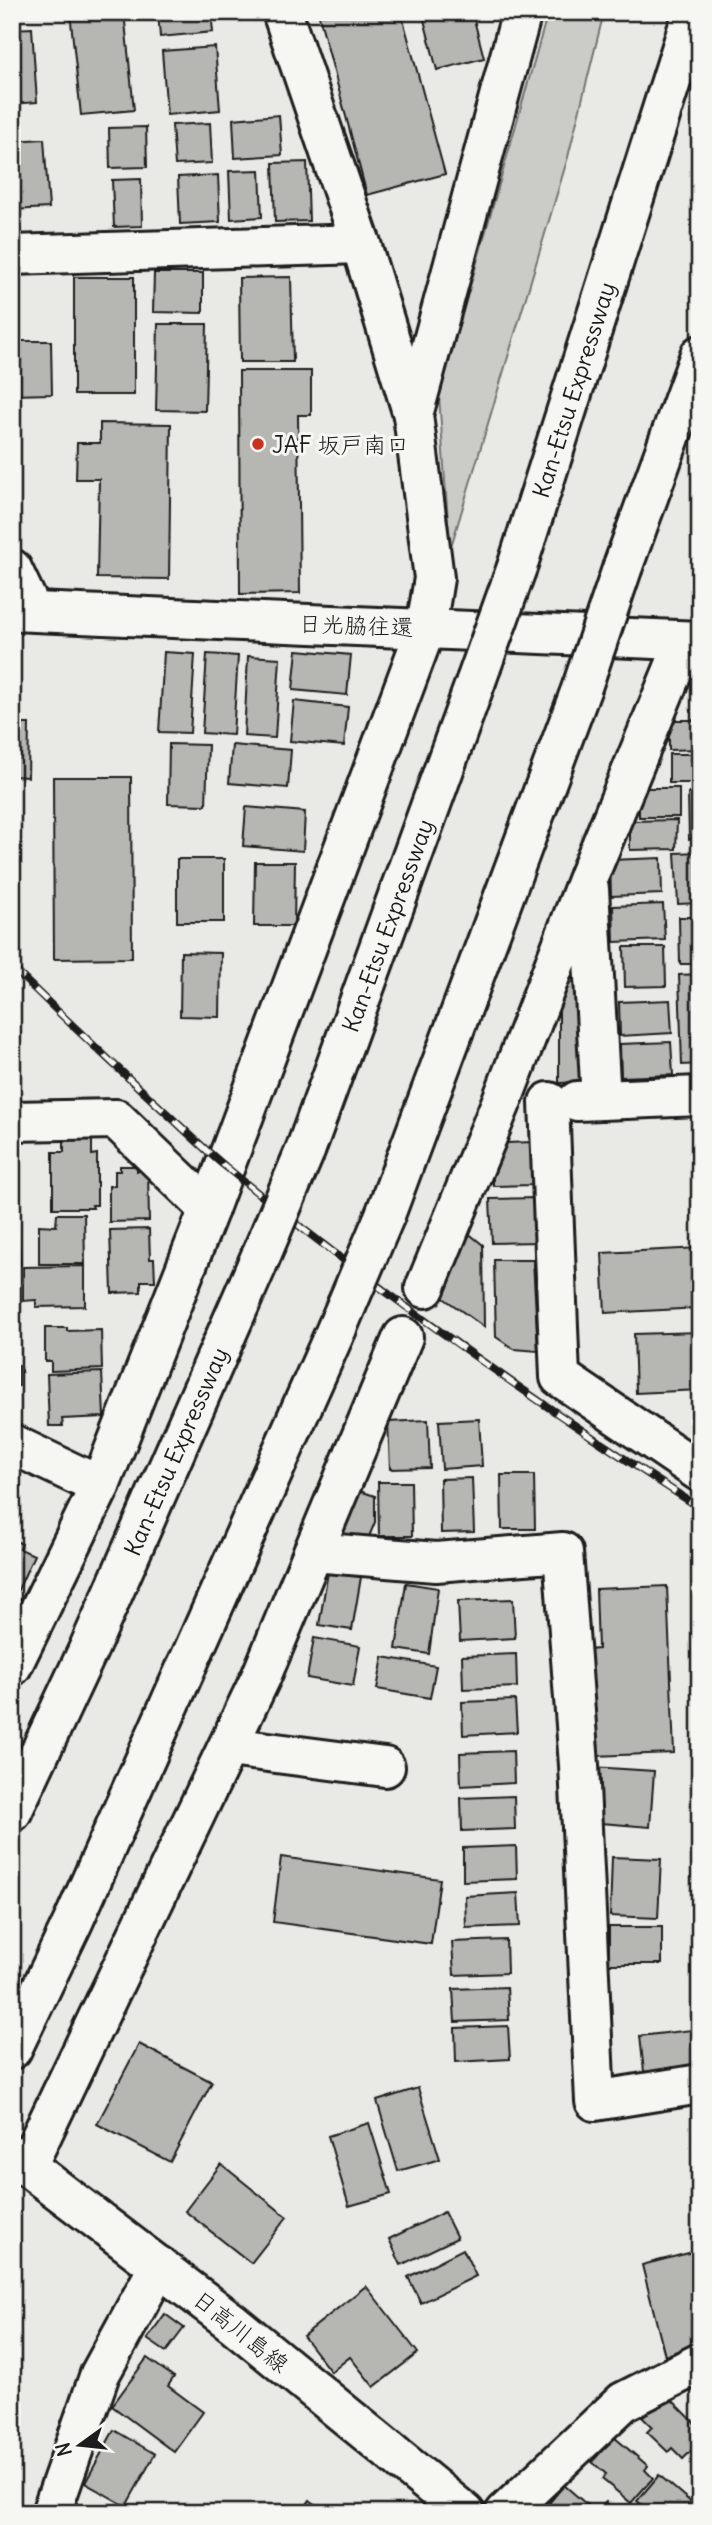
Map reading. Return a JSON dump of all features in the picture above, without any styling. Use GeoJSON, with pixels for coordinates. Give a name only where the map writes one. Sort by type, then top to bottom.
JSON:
{"type":"FeatureCollection","features":[{"type":"Feature","properties":{"kind":"main road"},"geometry":{"type":"LineString","coordinates":[[12,1666],[100,1486],[209,1209],[426,628],[434,578],[414,415],[361,244],[282,12]]}},
{"type":"Feature","properties":{"kind":"main road"},"geometry":{"type":"LineString","coordinates":[[414,415],[522,12]]}},
{"type":"Feature","properties":{"kind":"main road","name":"Kan-Etsu Expressway"},"geometry":{"type":"LineString","coordinates":[[12,1812],[89,1648],[305,1151],[517,567],[693,12]]}},
{"type":"Feature","properties":{"kind":"main road"},"geometry":{"type":"LineString","coordinates":[[12,255],[361,244]]}},
{"type":"Feature","properties":{"kind":"main road"},"geometry":{"type":"LineString","coordinates":[[12,2049],[79,1910],[385,1216],[582,687],[700,355]]}},
{"type":"Feature","properties":{"kind":"main road"},"geometry":{"type":"LineString","coordinates":[[12,569],[22,611]]}},
{"type":"Feature","properties":{"kind":"main road","name":"日光脇往還"},"geometry":{"type":"LineString","coordinates":[[22,611],[692,641]]}},
{"type":"Feature","properties":{"kind":"main road"},"geometry":{"type":"LineString","coordinates":[[425,1287],[501,1103],[589,875],[692,641]]}},
{"type":"Feature","properties":{"kind":"main road"},"geometry":{"type":"LineString","coordinates":[[589,875],[601,1100]]}},
{"type":"Feature","properties":{"kind":"main road"},"geometry":{"type":"LineString","coordinates":[[501,1103],[700,1097]]}},
{"type":"Feature","properties":{"kind":"main road"},"geometry":{"type":"LineString","coordinates":[[549,1102],[560,1377],[700,1472]]}},
{"type":"Feature","properties":{"kind":"main road"},"geometry":{"type":"LineString","coordinates":[[12,1121],[116,1119],[209,1209]]}},
{"type":"Feature","properties":{"kind":"main road"},"geometry":{"type":"LineString","coordinates":[[20,2161],[229,1746],[261,1677],[403,1337]]}},
{"type":"Feature","properties":{"kind":"main road"},"geometry":{"type":"LineString","coordinates":[[12,1444],[100,1486]]}},
{"type":"Feature","properties":{"kind":"main road"},"geometry":{"type":"LineString","coordinates":[[313,1552],[436,1562],[563,1552],[579,1765],[595,2101],[700,2084]]}},
{"type":"Feature","properties":{"kind":"main road"},"geometry":{"type":"LineString","coordinates":[[229,1746],[385,1767]]}},
{"type":"Feature","properties":{"kind":"main road","name":"日高川島線"},"geometry":{"type":"LineString","coordinates":[[20,2161],[159,2266],[466,2513]]}},
{"type":"Feature","properties":{"kind":"main road"},"geometry":{"type":"LineString","coordinates":[[51,2513],[100,2374],[159,2266]]}},
{"type":"Feature","properties":{"kind":"main road"},"geometry":{"type":"LineString","coordinates":[[505,2513],[623,2402],[700,2363]]}},
{"type":"Feature","properties":{"kind":"shaded area"},"geometry":{"type":"Polygon","coordinates":[[[548,12],[604,12],[568,157],[450,550],[439,396],[548,12]]]}},
{"type":"Feature","properties":{"kind":"building"},"geometry":{"type":"Polygon","coordinates":[[[70,12],[124,12],[134,110],[81,115],[70,12]]]}},
{"type":"Feature","properties":{"kind":"building"},"geometry":{"type":"Polygon","coordinates":[[[158,12],[211,12],[213,32],[160,37],[158,12]]]}},
{"type":"Feature","properties":{"kind":"building"},"geometry":{"type":"Polygon","coordinates":[[[318,12],[401,12],[445,174],[367,195],[318,12]]]}},
{"type":"Feature","properties":{"kind":"building"},"geometry":{"type":"Polygon","coordinates":[[[422,12],[472,12],[484,58],[437,70],[422,12]]]}},
{"type":"Feature","properties":{"kind":"building"},"geometry":{"type":"Polygon","coordinates":[[[32,28],[37,102],[12,104],[12,29],[32,28]]]}},
{"type":"Feature","properties":{"kind":"building"},"geometry":{"type":"Polygon","coordinates":[[[215,47],[220,110],[167,115],[162,51],[215,47]]]}},
{"type":"Feature","properties":{"kind":"building"},"geometry":{"type":"Polygon","coordinates":[[[279,115],[282,155],[235,158],[233,119],[279,115]]]}},
{"type":"Feature","properties":{"kind":"building"},"geometry":{"type":"Polygon","coordinates":[[[210,123],[212,163],[175,165],[172,125],[210,123]]]}},
{"type":"Feature","properties":{"kind":"building"},"geometry":{"type":"Polygon","coordinates":[[[146,127],[147,167],[110,168],[109,128],[146,127]]]}},
{"type":"Feature","properties":{"kind":"building"},"geometry":{"type":"Polygon","coordinates":[[[44,139],[49,208],[12,210],[12,141],[44,139]]]}},
{"type":"Feature","properties":{"kind":"building"},"geometry":{"type":"Polygon","coordinates":[[[307,162],[309,221],[275,222],[273,163],[307,162]]]}},
{"type":"Feature","properties":{"kind":"building"},"geometry":{"type":"Polygon","coordinates":[[[260,170],[262,217],[231,219],[229,171],[260,170]]]}},
{"type":"Feature","properties":{"kind":"building"},"geometry":{"type":"Polygon","coordinates":[[[218,175],[220,222],[180,224],[178,177],[218,175]]]}},
{"type":"Feature","properties":{"kind":"building"},"geometry":{"type":"Polygon","coordinates":[[[141,179],[142,226],[114,227],[112,180],[141,179]]]}},
{"type":"Feature","properties":{"kind":"building"},"geometry":{"type":"Polygon","coordinates":[[[154,273],[203,273],[203,313],[153,312],[154,273]]]}},
{"type":"Feature","properties":{"kind":"building"},"geometry":{"type":"Polygon","coordinates":[[[74,277],[134,277],[134,395],[74,395],[74,277]]]}},
{"type":"Feature","properties":{"kind":"building"},"geometry":{"type":"Polygon","coordinates":[[[291,277],[293,362],[240,362],[239,278],[291,277]]]}},
{"type":"Feature","properties":{"kind":"building"},"geometry":{"type":"Polygon","coordinates":[[[158,324],[207,324],[205,411],[156,410],[158,324]]]}},
{"type":"Feature","properties":{"kind":"building"},"geometry":{"type":"Polygon","coordinates":[[[12,341],[51,341],[52,394],[12,395],[12,341]]]}},
{"type":"Feature","properties":{"kind":"building"},"geometry":{"type":"Polygon","coordinates":[[[239,371],[311,371],[311,415],[298,415],[300,593],[240,594],[239,371]]]}},
{"type":"Feature","properties":{"kind":"building"},"geometry":{"type":"Polygon","coordinates":[[[100,423],[171,424],[169,579],[97,578],[99,479],[76,479],[77,443],[100,443],[100,423]]]}},
{"type":"Feature","properties":{"kind":"building"},"geometry":{"type":"Polygon","coordinates":[[[297,650],[351,655],[347,695],[293,690],[297,650]]]}},
{"type":"Feature","properties":{"kind":"building"},"geometry":{"type":"Polygon","coordinates":[[[164,652],[195,654],[190,733],[159,732],[164,652]]]}},
{"type":"Feature","properties":{"kind":"building"},"geometry":{"type":"Polygon","coordinates":[[[207,654],[238,656],[233,735],[202,733],[207,654]]]}},
{"type":"Feature","properties":{"kind":"building"},"geometry":{"type":"Polygon","coordinates":[[[248,656],[280,658],[275,738],[244,736],[248,656]]]}},
{"type":"Feature","properties":{"kind":"building"},"geometry":{"type":"Polygon","coordinates":[[[294,701],[348,707],[344,746],[290,741],[294,701]]]}},
{"type":"Feature","properties":{"kind":"building"},"geometry":{"type":"Polygon","coordinates":[[[669,720],[700,720],[700,749],[669,750],[669,720]]]}},
{"type":"Feature","properties":{"kind":"building"},"geometry":{"type":"Polygon","coordinates":[[[12,724],[29,724],[28,777],[12,776],[12,724]]]}},
{"type":"Feature","properties":{"kind":"building"},"geometry":{"type":"Polygon","coordinates":[[[169,744],[208,745],[206,805],[168,804],[169,744]]]}},
{"type":"Feature","properties":{"kind":"building"},"geometry":{"type":"Polygon","coordinates":[[[232,745],[291,750],[288,788],[229,783],[232,745]]]}},
{"type":"Feature","properties":{"kind":"building"},"geometry":{"type":"Polygon","coordinates":[[[669,754],[700,754],[700,783],[669,783],[669,754]]]}},
{"type":"Feature","properties":{"kind":"building"},"geometry":{"type":"Polygon","coordinates":[[[53,777],[131,777],[132,958],[54,959],[53,777]]]}},
{"type":"Feature","properties":{"kind":"building"},"geometry":{"type":"Polygon","coordinates":[[[639,788],[679,788],[679,817],[639,817],[639,788]]]}},
{"type":"Feature","properties":{"kind":"building"},"geometry":{"type":"Polygon","coordinates":[[[688,793],[700,793],[700,839],[689,839],[688,793]]]}},
{"type":"Feature","properties":{"kind":"building"},"geometry":{"type":"Polygon","coordinates":[[[246,807],[305,812],[303,851],[243,846],[246,807]]]}},
{"type":"Feature","properties":{"kind":"building"},"geometry":{"type":"Polygon","coordinates":[[[677,820],[676,849],[630,850],[630,821],[677,820]]]}},
{"type":"Feature","properties":{"kind":"building"},"geometry":{"type":"Polygon","coordinates":[[[700,852],[700,903],[678,904],[675,853],[700,852]]]}},
{"type":"Feature","properties":{"kind":"building"},"geometry":{"type":"Polygon","coordinates":[[[661,858],[662,894],[611,896],[610,860],[661,858]]]}},
{"type":"Feature","properties":{"kind":"building"},"geometry":{"type":"Polygon","coordinates":[[[177,859],[224,859],[224,922],[177,922],[177,859]]]}},
{"type":"Feature","properties":{"kind":"building"},"geometry":{"type":"Polygon","coordinates":[[[255,862],[295,862],[294,926],[254,926],[255,862]]]}},
{"type":"Feature","properties":{"kind":"building"},"geometry":{"type":"Polygon","coordinates":[[[663,904],[665,940],[614,942],[613,906],[663,904]]]}},
{"type":"Feature","properties":{"kind":"building"},"geometry":{"type":"Polygon","coordinates":[[[679,917],[700,917],[700,964],[680,964],[679,917]]]}},
{"type":"Feature","properties":{"kind":"building"},"geometry":{"type":"Polygon","coordinates":[[[624,947],[665,947],[666,986],[625,987],[624,947]]]}},
{"type":"Feature","properties":{"kind":"building"},"geometry":{"type":"Polygon","coordinates":[[[181,952],[221,953],[220,1017],[180,1016],[181,952]]]}},
{"type":"Feature","properties":{"kind":"building"},"geometry":{"type":"Polygon","coordinates":[[[572,962],[582,963],[582,1082],[559,1083],[559,998],[572,962]]]}},
{"type":"Feature","properties":{"kind":"building"},"geometry":{"type":"Polygon","coordinates":[[[700,974],[700,1064],[682,1065],[679,975],[700,974]]]}},
{"type":"Feature","properties":{"kind":"building"},"geometry":{"type":"Polygon","coordinates":[[[670,1000],[672,1033],[620,1036],[619,1002],[670,1000]]]}},
{"type":"Feature","properties":{"kind":"building"},"geometry":{"type":"Polygon","coordinates":[[[671,1042],[673,1075],[621,1077],[620,1044],[671,1042]]]}},
{"type":"Feature","properties":{"kind":"building"},"geometry":{"type":"Polygon","coordinates":[[[64,1136],[92,1136],[92,1155],[97,1154],[97,1205],[92,1205],[93,1208],[53,1208],[53,1152],[64,1152],[64,1136]]]}},
{"type":"Feature","properties":{"kind":"building"},"geometry":{"type":"Polygon","coordinates":[[[533,1142],[534,1185],[493,1186],[493,1166],[506,1143],[533,1142]]]}},
{"type":"Feature","properties":{"kind":"building"},"geometry":{"type":"Polygon","coordinates":[[[120,1166],[137,1166],[137,1171],[148,1171],[149,1221],[109,1222],[109,1186],[115,1186],[115,1171],[120,1171],[120,1166]]]}},
{"type":"Feature","properties":{"kind":"building"},"geometry":{"type":"Polygon","coordinates":[[[537,1198],[539,1242],[492,1243],[490,1199],[537,1198]]]}},
{"type":"Feature","properties":{"kind":"building"},"geometry":{"type":"Polygon","coordinates":[[[57,1214],[84,1214],[85,1264],[39,1264],[39,1225],[56,1226],[57,1214]]]}},
{"type":"Feature","properties":{"kind":"building"},"geometry":{"type":"Polygon","coordinates":[[[18,1223],[20,1265],[12,1265],[12,1224],[18,1223]]]}},
{"type":"Feature","properties":{"kind":"building"},"geometry":{"type":"Polygon","coordinates":[[[149,1229],[150,1259],[154,1259],[155,1281],[141,1281],[141,1292],[112,1293],[110,1230],[149,1229]]]}},
{"type":"Feature","properties":{"kind":"building"},"geometry":{"type":"Polygon","coordinates":[[[467,1232],[483,1245],[484,1327],[442,1297],[467,1232]]]}},
{"type":"Feature","properties":{"kind":"building"},"geometry":{"type":"Polygon","coordinates":[[[700,1248],[700,1308],[605,1313],[602,1253],[700,1248]]]}},
{"type":"Feature","properties":{"kind":"building"},"geometry":{"type":"Polygon","coordinates":[[[494,1260],[533,1260],[538,1351],[514,1349],[496,1337],[494,1260]]]}},
{"type":"Feature","properties":{"kind":"building"},"geometry":{"type":"Polygon","coordinates":[[[85,1266],[85,1306],[36,1307],[36,1300],[23,1301],[23,1267],[85,1266]]]}},
{"type":"Feature","properties":{"kind":"building"},"geometry":{"type":"Polygon","coordinates":[[[45,1328],[67,1328],[67,1331],[101,1330],[102,1369],[51,1371],[51,1361],[45,1361],[45,1328]]]}},
{"type":"Feature","properties":{"kind":"building"},"geometry":{"type":"Polygon","coordinates":[[[700,1332],[700,1390],[636,1393],[634,1334],[700,1332]]]}},
{"type":"Feature","properties":{"kind":"building"},"geometry":{"type":"Polygon","coordinates":[[[12,1365],[19,1365],[19,1386],[12,1387],[12,1365]]]}},
{"type":"Feature","properties":{"kind":"building"},"geometry":{"type":"Polygon","coordinates":[[[102,1372],[104,1417],[62,1419],[63,1426],[49,1426],[47,1374],[102,1372]]]}},
{"type":"Feature","properties":{"kind":"building"},"geometry":{"type":"Polygon","coordinates":[[[479,1419],[482,1466],[442,1469],[439,1421],[479,1419]]]}},
{"type":"Feature","properties":{"kind":"building"},"geometry":{"type":"Polygon","coordinates":[[[428,1420],[430,1468],[390,1469],[388,1422],[428,1420]]]}},
{"type":"Feature","properties":{"kind":"building"},"geometry":{"type":"Polygon","coordinates":[[[501,1475],[534,1475],[535,1529],[502,1529],[501,1475]]]}},
{"type":"Feature","properties":{"kind":"building"},"geometry":{"type":"Polygon","coordinates":[[[472,1478],[474,1532],[441,1533],[440,1479],[472,1478]]]}},
{"type":"Feature","properties":{"kind":"building"},"geometry":{"type":"Polygon","coordinates":[[[378,1482],[411,1482],[412,1536],[379,1536],[378,1482]]]}},
{"type":"Feature","properties":{"kind":"building"},"geometry":{"type":"Polygon","coordinates":[[[356,1490],[375,1496],[375,1522],[366,1544],[339,1534],[356,1490]]]}},
{"type":"Feature","properties":{"kind":"building"},"geometry":{"type":"Polygon","coordinates":[[[12,1539],[22,1544],[20,1549],[34,1555],[12,1603],[12,1539]]]}},
{"type":"Feature","properties":{"kind":"building"},"geometry":{"type":"Polygon","coordinates":[[[328,1572],[361,1577],[352,1630],[319,1625],[328,1572]]]}},
{"type":"Feature","properties":{"kind":"building"},"geometry":{"type":"Polygon","coordinates":[[[406,1583],[438,1588],[429,1654],[396,1649],[406,1583]]]}},
{"type":"Feature","properties":{"kind":"building"},"geometry":{"type":"Polygon","coordinates":[[[667,1586],[674,1753],[593,1756],[589,1650],[598,1649],[596,1589],[667,1586]]]}},
{"type":"Feature","properties":{"kind":"building"},"geometry":{"type":"Polygon","coordinates":[[[513,1599],[515,1638],[460,1641],[458,1601],[513,1599]]]}},
{"type":"Feature","properties":{"kind":"building"},"geometry":{"type":"Polygon","coordinates":[[[314,1638],[360,1646],[353,1686],[307,1678],[314,1638]]]}},
{"type":"Feature","properties":{"kind":"building"},"geometry":{"type":"Polygon","coordinates":[[[516,1654],[517,1687],[463,1689],[462,1656],[516,1654]]]}},
{"type":"Feature","properties":{"kind":"building"},"geometry":{"type":"Polygon","coordinates":[[[383,1657],[436,1666],[430,1698],[377,1689],[383,1657]]]}},
{"type":"Feature","properties":{"kind":"building"},"geometry":{"type":"Polygon","coordinates":[[[515,1700],[517,1732],[463,1735],[462,1702],[515,1700]]]}},
{"type":"Feature","properties":{"kind":"building"},"geometry":{"type":"Polygon","coordinates":[[[513,1751],[514,1783],[461,1786],[460,1753],[513,1751]]]}},
{"type":"Feature","properties":{"kind":"building"},"geometry":{"type":"Polygon","coordinates":[[[592,1767],[654,1771],[650,1827],[589,1822],[592,1767]]]}},
{"type":"Feature","properties":{"kind":"building"},"geometry":{"type":"Polygon","coordinates":[[[514,1796],[515,1829],[462,1831],[461,1798],[514,1796]]]}},
{"type":"Feature","properties":{"kind":"building"},"geometry":{"type":"Polygon","coordinates":[[[516,1846],[517,1879],[463,1881],[463,1848],[516,1846]]]}},
{"type":"Feature","properties":{"kind":"building"},"geometry":{"type":"Polygon","coordinates":[[[281,1857],[440,1879],[431,1944],[273,1922],[281,1857]]]}},
{"type":"Feature","properties":{"kind":"building"},"geometry":{"type":"Polygon","coordinates":[[[612,1857],[661,1859],[658,1918],[610,1916],[612,1857]]]}},
{"type":"Feature","properties":{"kind":"building"},"geometry":{"type":"Polygon","coordinates":[[[518,1893],[520,1926],[466,1928],[465,1896],[518,1893]]]}},
{"type":"Feature","properties":{"kind":"building"},"geometry":{"type":"Polygon","coordinates":[[[609,1927],[662,1927],[662,1964],[609,1964],[609,1927]]]}},
{"type":"Feature","properties":{"kind":"building"},"geometry":{"type":"Polygon","coordinates":[[[506,1940],[507,1973],[454,1975],[452,1942],[506,1940]]]}},
{"type":"Feature","properties":{"kind":"building"},"geometry":{"type":"Polygon","coordinates":[[[507,1987],[509,2020],[455,2022],[453,1989],[507,1987]]]}},
{"type":"Feature","properties":{"kind":"building"},"geometry":{"type":"Polygon","coordinates":[[[508,2026],[510,2059],[456,2062],[455,2028],[508,2026]]]}},
{"type":"Feature","properties":{"kind":"building"},"geometry":{"type":"Polygon","coordinates":[[[700,2029],[700,2066],[644,2072],[640,2036],[700,2029]]]}},
{"type":"Feature","properties":{"kind":"building"},"geometry":{"type":"Polygon","coordinates":[[[139,2044],[212,2082],[170,2162],[97,2124],[139,2044]]]}},
{"type":"Feature","properties":{"kind":"building"},"geometry":{"type":"Polygon","coordinates":[[[418,2088],[440,2159],[398,2171],[377,2101],[418,2088]]]}},
{"type":"Feature","properties":{"kind":"building"},"geometry":{"type":"Polygon","coordinates":[[[369,2123],[391,2194],[349,2206],[328,2136],[369,2123]]]}},
{"type":"Feature","properties":{"kind":"building"},"geometry":{"type":"Polygon","coordinates":[[[221,2164],[287,2217],[251,2263],[185,2211],[221,2164]]]}},
{"type":"Feature","properties":{"kind":"building"},"geometry":{"type":"Polygon","coordinates":[[[444,2212],[457,2238],[401,2265],[389,2239],[444,2212]]]}},
{"type":"Feature","properties":{"kind":"building"},"geometry":{"type":"Polygon","coordinates":[[[463,2249],[476,2276],[421,2303],[408,2277],[463,2249]]]}},
{"type":"Feature","properties":{"kind":"building"},"geometry":{"type":"Polygon","coordinates":[[[700,2250],[700,2342],[665,2356],[642,2265],[700,2250]]]}},
{"type":"Feature","properties":{"kind":"building"},"geometry":{"type":"Polygon","coordinates":[[[366,2286],[418,2353],[374,2387],[350,2357],[331,2372],[303,2336],[366,2286]]]}},
{"type":"Feature","properties":{"kind":"building"},"geometry":{"type":"Polygon","coordinates":[[[165,2314],[184,2328],[166,2352],[147,2339],[165,2314]]]}},
{"type":"Feature","properties":{"kind":"building"},"geometry":{"type":"Polygon","coordinates":[[[147,2358],[174,2377],[168,2386],[203,2412],[174,2452],[112,2406],[147,2358]]]}},
{"type":"Feature","properties":{"kind":"building"},"geometry":{"type":"Polygon","coordinates":[[[666,2394],[700,2428],[700,2442],[683,2459],[672,2448],[668,2452],[647,2432],[652,2427],[642,2417],[666,2394]]]}},
{"type":"Feature","properties":{"kind":"building"},"geometry":{"type":"Polygon","coordinates":[[[114,2430],[155,2454],[126,2506],[85,2483],[114,2430]]]}},
{"type":"Feature","properties":{"kind":"building"},"geometry":{"type":"Polygon","coordinates":[[[614,2437],[648,2466],[645,2470],[653,2478],[631,2503],[602,2479],[606,2474],[592,2462],[614,2437]]]}},
{"type":"Feature","properties":{"kind":"building"},"geometry":{"type":"Polygon","coordinates":[[[659,2475],[700,2510],[700,2513],[642,2513],[646,2508],[637,2501],[659,2475]]]}},
{"type":"Feature","properties":{"kind":"building"},"geometry":{"type":"Polygon","coordinates":[[[564,2485],[593,2510],[591,2513],[541,2513],[564,2485]]]}},
{"type":"Feature","properties":{"kind":"building"},"geometry":{"type":"Polygon","coordinates":[[[310,2500],[327,2513],[301,2513],[310,2500]]]}},
{"type":"Feature","properties":{"kind":"building"},"geometry":{"type":"Polygon","coordinates":[[[606,2502],[618,2513],[596,2513],[606,2502]]]}},
{"type":"Feature","properties":{"kind":"railway"},"geometry":{"type":"LineString","coordinates":[[12,967],[202,1146],[340,1258],[458,1344],[700,1508]]}},
{"type":"Feature","properties":{"kind":"place","name":"JAF 坂戸南口"},"geometry":{"type":"Point","coordinates":[258,444]}}]}
